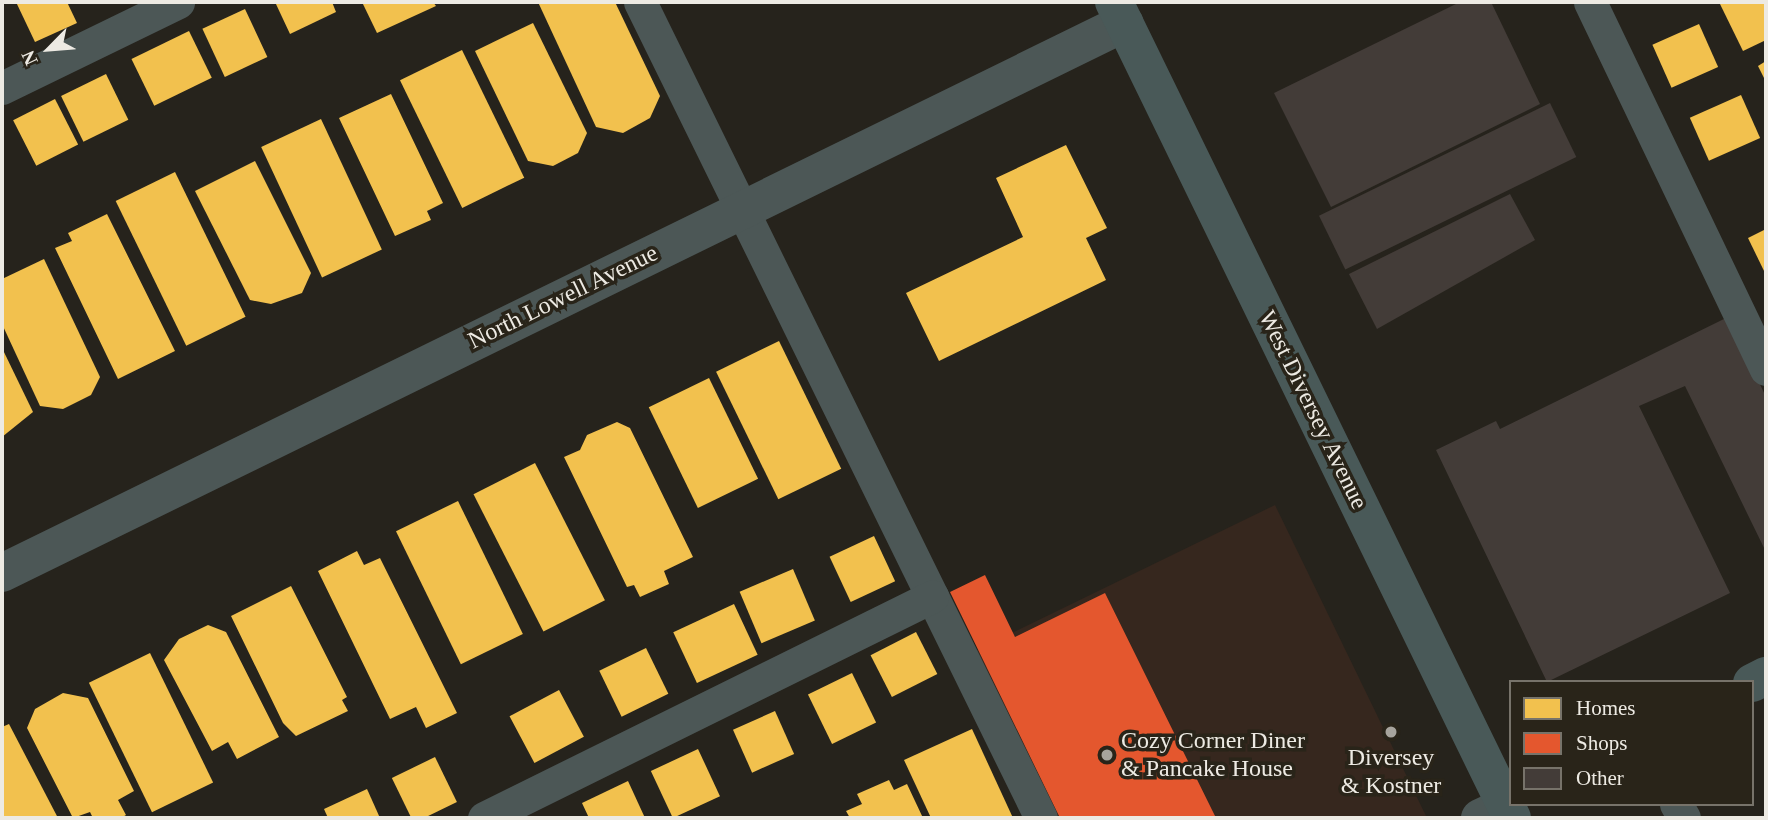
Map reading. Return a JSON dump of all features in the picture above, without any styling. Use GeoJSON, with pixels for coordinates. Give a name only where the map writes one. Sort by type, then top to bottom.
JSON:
{"type":"FeatureCollection","features":[{"type":"Feature","properties":{"kind":"main road","name":"West Diversey Avenue"},"geometry":{"type":"LineString","coordinates":[[1119,12],[1502,811]]}},
{"type":"Feature","properties":{"kind":"street","name":"North Lowell Avenue"},"geometry":{"type":"LineString","coordinates":[[2,573],[742,209],[1119,12]]}},
{"type":"Feature","properties":{"kind":"lane"},"geometry":{"type":"LineString","coordinates":[[2,88],[178,2]]}},
{"type":"Feature","properties":{"kind":"lane"},"geometry":{"type":"LineString","coordinates":[[640,2],[1041,818]]}},
{"type":"Feature","properties":{"kind":"lane"},"geometry":{"type":"LineString","coordinates":[[1590,2],[1766,369]]}},
{"type":"Feature","properties":{"kind":"lane"},"geometry":{"type":"LineString","coordinates":[[484,818],[932,597]]}},
{"type":"Feature","properties":{"kind":"shaded area"},"geometry":{"type":"Polygon","coordinates":[[[1275,505],[1427,818],[1052,818],[971,653],[1275,505]]]}},
{"type":"Feature","properties":{"kind":"building: Homes"},"geometry":{"type":"Polygon","coordinates":[[[16,2],[67,2],[77,23],[35,42],[16,2]]]}},
{"type":"Feature","properties":{"kind":"building: Homes"},"geometry":{"type":"Polygon","coordinates":[[[275,2],[332,2],[336,12],[290,34],[275,2]]]}},
{"type":"Feature","properties":{"kind":"building: Homes"},"geometry":{"type":"Polygon","coordinates":[[[362,2],[433,2],[436,6],[377,33],[362,2]]]}},
{"type":"Feature","properties":{"kind":"building: Homes"},"geometry":{"type":"Polygon","coordinates":[[[538,2],[615,2],[660,96],[650,118],[623,133],[596,127],[538,2]]]}},
{"type":"Feature","properties":{"kind":"building: Homes"},"geometry":{"type":"Polygon","coordinates":[[[1719,2],[1766,2],[1766,40],[1743,51],[1719,2]]]}},
{"type":"Feature","properties":{"kind":"building: Homes"},"geometry":{"type":"Polygon","coordinates":[[[245,9],[267,57],[225,77],[202,29],[245,9]]]}},
{"type":"Feature","properties":{"kind":"building: Homes"},"geometry":{"type":"Polygon","coordinates":[[[533,23],[587,133],[578,153],[553,166],[528,161],[475,51],[533,23]]]}},
{"type":"Feature","properties":{"kind":"building: Homes"},"geometry":{"type":"Polygon","coordinates":[[[1699,24],[1718,67],[1672,88],[1652,45],[1699,24]]]}},
{"type":"Feature","properties":{"kind":"building: Homes"},"geometry":{"type":"Polygon","coordinates":[[[189,31],[212,78],[154,106],[131,59],[189,31]]]}},
{"type":"Feature","properties":{"kind":"building: Homes"},"geometry":{"type":"Polygon","coordinates":[[[462,50],[524,178],[462,208],[400,80],[462,50]]]}},
{"type":"Feature","properties":{"kind":"building: Homes"},"geometry":{"type":"Polygon","coordinates":[[[1766,61],[1766,82],[1758,66],[1766,61]]]}},
{"type":"Feature","properties":{"kind":"building: Homes"},"geometry":{"type":"Polygon","coordinates":[[[106,74],[128,120],[83,142],[61,96],[106,74]]]}},
{"type":"Feature","properties":{"kind":"building: Homes"},"geometry":{"type":"Polygon","coordinates":[[[391,94],[443,203],[427,211],[431,220],[395,236],[339,118],[391,94]]]}},
{"type":"Feature","properties":{"kind":"building: Homes"},"geometry":{"type":"Polygon","coordinates":[[[1741,95],[1760,138],[1709,161],[1690,118],[1741,95]]]}},
{"type":"Feature","properties":{"kind":"building: Homes"},"geometry":{"type":"Polygon","coordinates":[[[55,99],[78,144],[36,166],[13,120],[55,99]]]}},
{"type":"Feature","properties":{"kind":"building: Homes"},"geometry":{"type":"Polygon","coordinates":[[[321,119],[382,250],[322,277],[261,147],[321,119]]]}},
{"type":"Feature","properties":{"kind":"building: Homes"},"geometry":{"type":"Polygon","coordinates":[[[1066,145],[1107,228],[1086,238],[1106,280],[939,361],[906,293],[1023,237],[996,178],[1066,145]]]}},
{"type":"Feature","properties":{"kind":"building: Homes"},"geometry":{"type":"Polygon","coordinates":[[[255,161],[311,273],[302,293],[271,304],[250,300],[195,191],[255,161]]]}},
{"type":"Feature","properties":{"kind":"building: Homes"},"geometry":{"type":"Polygon","coordinates":[[[175,172],[246,317],[186,346],[116,201],[175,172]]]}},
{"type":"Feature","properties":{"kind":"building: Homes"},"geometry":{"type":"Polygon","coordinates":[[[107,214],[175,351],[118,379],[55,248],[72,241],[68,233],[107,214]]]}},
{"type":"Feature","properties":{"kind":"building: Homes"},"geometry":{"type":"Polygon","coordinates":[[[1766,229],[1766,275],[1748,238],[1766,229]]]}},
{"type":"Feature","properties":{"kind":"building: Homes"},"geometry":{"type":"Polygon","coordinates":[[[44,259],[100,377],[91,395],[63,409],[40,406],[2,324],[2,279],[44,259]]]}},
{"type":"Feature","properties":{"kind":"building: Homes"},"geometry":{"type":"Polygon","coordinates":[[[779,341],[841,469],[778,499],[716,372],[779,341]]]}},
{"type":"Feature","properties":{"kind":"building: Homes"},"geometry":{"type":"Polygon","coordinates":[[[2,348],[33,412],[2,437],[2,348]]]}},
{"type":"Feature","properties":{"kind":"building: Homes"},"geometry":{"type":"Polygon","coordinates":[[[709,378],[758,479],[698,508],[649,407],[709,378]]]}},
{"type":"Feature","properties":{"kind":"building: Homes"},"geometry":{"type":"Polygon","coordinates":[[[617,422],[630,428],[693,557],[664,571],[669,584],[640,597],[634,585],[627,587],[564,457],[580,450],[587,435],[617,422]]]}},
{"type":"Feature","properties":{"kind":"building: Homes"},"geometry":{"type":"Polygon","coordinates":[[[535,463],[605,600],[543,632],[474,494],[535,463]]]}},
{"type":"Feature","properties":{"kind":"building: Homes"},"geometry":{"type":"Polygon","coordinates":[[[458,501],[523,634],[461,664],[396,531],[458,501]]]}},
{"type":"Feature","properties":{"kind":"building: Homes"},"geometry":{"type":"Polygon","coordinates":[[[874,536],[895,581],[851,602],[830,557],[874,536]]]}},
{"type":"Feature","properties":{"kind":"building: Homes"},"geometry":{"type":"Polygon","coordinates":[[[357,551],[364,565],[380,558],[457,713],[426,728],[416,707],[390,719],[318,571],[357,551]]]}},
{"type":"Feature","properties":{"kind":"building: Homes"},"geometry":{"type":"Polygon","coordinates":[[[793,569],[815,621],[761,643],[740,592],[793,569]]]}},
{"type":"Feature","properties":{"kind":"building: Homes"},"geometry":{"type":"Polygon","coordinates":[[[291,586],[347,697],[342,700],[348,711],[296,736],[283,723],[231,616],[291,586]]]}},
{"type":"Feature","properties":{"kind":"building: Homes"},"geometry":{"type":"Polygon","coordinates":[[[734,604],[758,655],[697,683],[673,632],[734,604]]]}},
{"type":"Feature","properties":{"kind":"building: Homes"},"geometry":{"type":"Polygon","coordinates":[[[208,625],[226,632],[279,737],[237,759],[228,742],[212,751],[164,660],[179,639],[208,625]]]}},
{"type":"Feature","properties":{"kind":"building: Homes"},"geometry":{"type":"Polygon","coordinates":[[[916,632],[937,674],[892,697],[871,655],[916,632]]]}},
{"type":"Feature","properties":{"kind":"building: Homes"},"geometry":{"type":"Polygon","coordinates":[[[646,648],[668,694],[622,717],[599,671],[646,648]]]}},
{"type":"Feature","properties":{"kind":"building: Homes"},"geometry":{"type":"Polygon","coordinates":[[[150,653],[213,782],[152,812],[89,683],[150,653]]]}},
{"type":"Feature","properties":{"kind":"building: Homes"},"geometry":{"type":"Polygon","coordinates":[[[852,673],[876,722],[832,744],[808,694],[852,673]]]}},
{"type":"Feature","properties":{"kind":"building: Homes"},"geometry":{"type":"Polygon","coordinates":[[[559,690],[584,737],[534,763],[510,716],[559,690]]]}},
{"type":"Feature","properties":{"kind":"building: Homes"},"geometry":{"type":"Polygon","coordinates":[[[63,693],[88,698],[134,791],[118,800],[126,815],[121,818],[93,818],[90,812],[73,818],[27,728],[35,709],[63,693]]]}},
{"type":"Feature","properties":{"kind":"building: Homes"},"geometry":{"type":"Polygon","coordinates":[[[775,711],[794,754],[752,773],[733,730],[775,711]]]}},
{"type":"Feature","properties":{"kind":"building: Homes"},"geometry":{"type":"Polygon","coordinates":[[[9,724],[58,818],[2,818],[2,727],[9,724]]]}},
{"type":"Feature","properties":{"kind":"building: Homes"},"geometry":{"type":"Polygon","coordinates":[[[972,729],[1013,818],[931,818],[904,760],[972,729]]]}},
{"type":"Feature","properties":{"kind":"building: Homes"},"geometry":{"type":"Polygon","coordinates":[[[698,749],[720,796],[673,818],[651,771],[698,749]]]}},
{"type":"Feature","properties":{"kind":"building: Homes"},"geometry":{"type":"Polygon","coordinates":[[[435,757],[457,802],[424,818],[411,818],[392,778],[435,757]]]}},
{"type":"Feature","properties":{"kind":"building: Homes"},"geometry":{"type":"Polygon","coordinates":[[[889,780],[894,790],[907,784],[923,818],[850,818],[846,811],[862,804],[857,794],[889,780]]]}},
{"type":"Feature","properties":{"kind":"building: Homes"},"geometry":{"type":"Polygon","coordinates":[[[628,781],[645,818],[589,818],[582,803],[628,781]]]}},
{"type":"Feature","properties":{"kind":"building: Homes"},"geometry":{"type":"Polygon","coordinates":[[[367,789],[380,818],[328,818],[324,809],[367,789]]]}},
{"type":"Feature","properties":{"kind":"building: Shops","name":"Cozy Corner Diner & Pancake House"},"geometry":{"type":"Polygon","coordinates":[[[985,575],[1015,637],[1105,593],[1216,818],[1060,818],[950,592],[985,575]]]}},
{"type":"Feature","properties":{"kind":"building: Other"},"geometry":{"type":"Polygon","coordinates":[[[1460,2],[1491,2],[1540,104],[1331,207],[1274,93],[1460,2]]]}},
{"type":"Feature","properties":{"kind":"building: Other"},"geometry":{"type":"Polygon","coordinates":[[[1550,103],[1576,157],[1345,270],[1319,216],[1550,103]]]}},
{"type":"Feature","properties":{"kind":"building: Other"},"geometry":{"type":"Polygon","coordinates":[[[1510,194],[1535,240],[1377,329],[1349,274],[1510,194]]]}},
{"type":"Feature","properties":{"kind":"building: Other"},"geometry":{"type":"Polygon","coordinates":[[[1728,317],[1766,397],[1766,552],[1685,386],[1639,406],[1730,593],[1551,680],[1546,680],[1436,450],[1496,421],[1500,429],[1728,317]]]}},
{"type":"Feature","properties":{"kind":"place","name":"Diversey & Kostner"},"geometry":{"type":"Point","coordinates":[1391,732]}},
{"type":"Feature","properties":{"kind":"place","name":"Cozy Corner Diner & Pancake House"},"geometry":{"type":"Point","coordinates":[1107,755]}}]}
